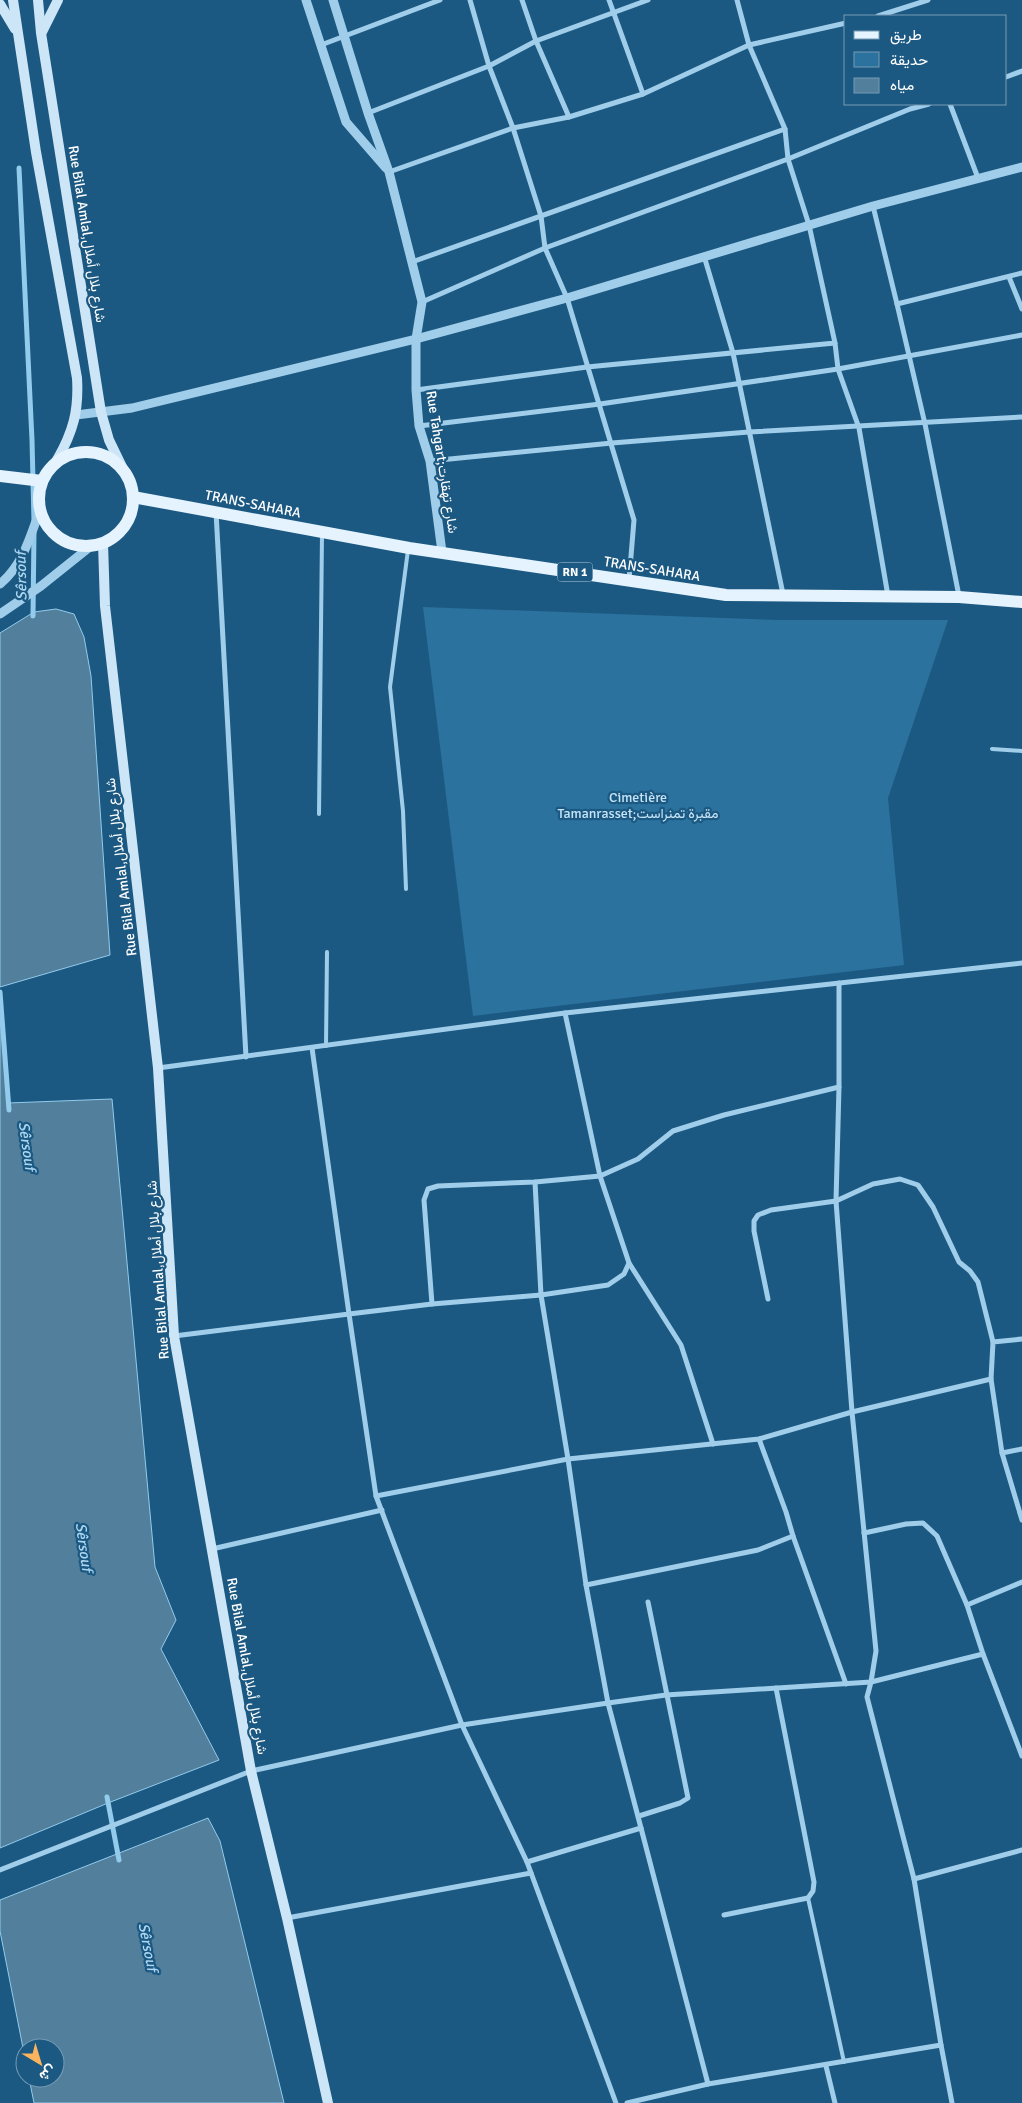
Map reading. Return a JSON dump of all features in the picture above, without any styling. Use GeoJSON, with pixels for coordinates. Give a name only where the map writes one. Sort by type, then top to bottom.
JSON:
{"type":"FeatureCollection","features":[{"type":"Feature","properties":{"kind":"main road"},"geometry":{"type":"LineString","coordinates":[[13,0],[36,152],[77,378],[76,415],[69,439],[58,460]]}},
{"type":"Feature","properties":{"kind":"main road","name":"Rue Bilal Amlal,شارع بلال أملال"},"geometry":{"type":"LineString","coordinates":[[38,0],[41,33],[101,412],[109,440],[123,469]]}},
{"type":"Feature","properties":{"kind":"main road"},"geometry":{"type":"LineString","coordinates":[[41,33],[58,0]]}},
{"type":"Feature","properties":{"kind":"main road"},"geometry":{"type":"LineString","coordinates":[[0,4],[18,35]]}},
{"type":"Feature","properties":{"kind":"main road"},"geometry":{"type":"LineString","coordinates":[[84,451],[99,453],[112,459],[123,469],[130,482],[133,496],[131,511],[125,524],[116,535],[97,544],[78,546],[66,542],[55,535],[46,524],[40,510],[38,496],[42,481],[48,470],[58,460],[69,454],[84,451]]}},
{"type":"Feature","properties":{"kind":"main road"},"geometry":{"type":"LineString","coordinates":[[0,476],[42,481]]}},
{"type":"Feature","properties":{"kind":"main road","name":"TRANS-SAHARA"},"geometry":{"type":"LineString","coordinates":[[133,496],[409,548],[726,595],[959,597],[1022,602]]}},
{"type":"Feature","properties":{"kind":"main road","name":"Rue Bilal Amlal,شارع بلال أملال"},"geometry":{"type":"LineString","coordinates":[[97,544],[158,1068],[174,1336],[251,1771],[288,1918],[328,2103]]}},
{"type":"Feature","properties":{"kind":"street","name":"Rue Tahgart;شارع تهقارت"},"geometry":{"type":"LineString","coordinates":[[306,0],[346,122],[389,172]]}},
{"type":"Feature","properties":{"kind":"street","name":"Rue Tahgart;شارع تهقارت"},"geometry":{"type":"LineString","coordinates":[[333,0],[368,113],[389,172],[422,302],[416,339],[416,390],[419,426],[430,461],[442,552]]}},
{"type":"Feature","properties":{"kind":"street"},"geometry":{"type":"LineString","coordinates":[[321,45],[440,0]]}},
{"type":"Feature","properties":{"kind":"street"},"geometry":{"type":"LineString","coordinates":[[470,0],[489,66],[513,128],[541,216],[546,248],[567,298],[634,520],[629,580]]}},
{"type":"Feature","properties":{"kind":"street"},"geometry":{"type":"LineString","coordinates":[[522,0],[536,40],[569,117]]}},
{"type":"Feature","properties":{"kind":"street"},"geometry":{"type":"LineString","coordinates":[[609,0],[643,94]]}},
{"type":"Feature","properties":{"kind":"street"},"geometry":{"type":"LineString","coordinates":[[368,113],[489,66],[536,40],[648,0]]}},
{"type":"Feature","properties":{"kind":"street"},"geometry":{"type":"LineString","coordinates":[[737,0],[749,45],[785,129],[788,159],[809,225],[835,343],[838,369],[859,428],[889,596]]}},
{"type":"Feature","properties":{"kind":"street"},"geometry":{"type":"LineString","coordinates":[[885,15],[928,0]]}},
{"type":"Feature","properties":{"kind":"street"},"geometry":{"type":"LineString","coordinates":[[389,172],[513,128],[569,117],[643,94],[749,45],[844,23]]}},
{"type":"Feature","properties":{"kind":"street"},"geometry":{"type":"LineString","coordinates":[[1007,77],[1022,71]]}},
{"type":"Feature","properties":{"kind":"street"},"geometry":{"type":"LineString","coordinates":[[950,105],[978,178]]}},
{"type":"Feature","properties":{"kind":"street"},"geometry":{"type":"LineString","coordinates":[[422,302],[546,248],[788,159],[910,106]]}},
{"type":"Feature","properties":{"kind":"street"},"geometry":{"type":"LineString","coordinates":[[412,262],[785,129]]}},
{"type":"Feature","properties":{"kind":"street"},"geometry":{"type":"LineString","coordinates":[[76,415],[132,408],[416,339],[567,298],[873,206],[1022,166]]}},
{"type":"Feature","properties":{"kind":"street"},"geometry":{"type":"LineString","coordinates":[[873,206],[924,424],[959,597]]}},
{"type":"Feature","properties":{"kind":"street"},"geometry":{"type":"LineString","coordinates":[[704,256],[733,353],[783,596]]}},
{"type":"Feature","properties":{"kind":"street"},"geometry":{"type":"LineString","coordinates":[[897,304],[1022,273]]}},
{"type":"Feature","properties":{"kind":"street"},"geometry":{"type":"LineString","coordinates":[[1009,277],[1022,309]]}},
{"type":"Feature","properties":{"kind":"street"},"geometry":{"type":"LineString","coordinates":[[419,426],[600,404],[838,369],[1022,334]]}},
{"type":"Feature","properties":{"kind":"street"},"geometry":{"type":"LineString","coordinates":[[416,390],[587,368],[835,343]]}},
{"type":"Feature","properties":{"kind":"street"},"geometry":{"type":"LineString","coordinates":[[430,461],[749,432],[859,428],[1022,418]]}},
{"type":"Feature","properties":{"kind":"street"},"geometry":{"type":"LineString","coordinates":[[0,584],[12,574],[22,558],[40,510]]}},
{"type":"Feature","properties":{"kind":"street"},"geometry":{"type":"LineString","coordinates":[[216,512],[246,1057]]}},
{"type":"Feature","properties":{"kind":"street"},"geometry":{"type":"LineString","coordinates":[[0,614],[97,544]]}},
{"type":"Feature","properties":{"kind":"street"},"geometry":{"type":"LineString","coordinates":[[158,1068],[565,1013],[1022,963]]}},
{"type":"Feature","properties":{"kind":"street"},"geometry":{"type":"LineString","coordinates":[[839,983],[836,1201],[852,1412],[876,1651],[867,1697],[914,1879],[952,2103]]}},
{"type":"Feature","properties":{"kind":"street"},"geometry":{"type":"LineString","coordinates":[[565,1013],[600,1176],[629,1263],[681,1345],[713,1444]]}},
{"type":"Feature","properties":{"kind":"street"},"geometry":{"type":"LineString","coordinates":[[312,1048],[376,1496],[462,1725],[527,1862],[616,2103]]}},
{"type":"Feature","properties":{"kind":"street"},"geometry":{"type":"LineString","coordinates":[[432,1304],[424,1200],[428,1189],[438,1186],[535,1182],[600,1176],[638,1159],[673,1131],[724,1115],[839,1086]]}},
{"type":"Feature","properties":{"kind":"street"},"geometry":{"type":"LineString","coordinates":[[768,1299],[754,1231],[754,1220],[758,1215],[771,1210],[836,1201],[874,1184],[900,1179],[918,1185],[933,1207],[959,1262],[970,1271],[978,1282],[993,1342],[991,1379],[1002,1453],[1022,1520]]}},
{"type":"Feature","properties":{"kind":"street"},"geometry":{"type":"LineString","coordinates":[[535,1182],[541,1295],[568,1458],[586,1584],[608,1703],[708,2084]]}},
{"type":"Feature","properties":{"kind":"street"},"geometry":{"type":"LineString","coordinates":[[174,1336],[432,1304],[541,1295],[608,1285],[624,1274],[629,1263]]}},
{"type":"Feature","properties":{"kind":"street"},"geometry":{"type":"LineString","coordinates":[[993,1342],[1022,1339]]}},
{"type":"Feature","properties":{"kind":"street"},"geometry":{"type":"LineString","coordinates":[[376,1496],[568,1458],[759,1439],[852,1412],[991,1379]]}},
{"type":"Feature","properties":{"kind":"street"},"geometry":{"type":"LineString","coordinates":[[759,1439],[846,1684]]}},
{"type":"Feature","properties":{"kind":"street"},"geometry":{"type":"LineString","coordinates":[[1002,1453],[1022,1449]]}},
{"type":"Feature","properties":{"kind":"street"},"geometry":{"type":"LineString","coordinates":[[212,1549],[382,1510]]}},
{"type":"Feature","properties":{"kind":"street"},"geometry":{"type":"LineString","coordinates":[[864,1533],[906,1524],[923,1523],[937,1536],[967,1606],[983,1654],[1022,1756]]}},
{"type":"Feature","properties":{"kind":"street"},"geometry":{"type":"LineString","coordinates":[[586,1584],[758,1550],[793,1536]]}},
{"type":"Feature","properties":{"kind":"street"},"geometry":{"type":"LineString","coordinates":[[967,1606],[1022,1582]]}},
{"type":"Feature","properties":{"kind":"street"},"geometry":{"type":"LineString","coordinates":[[638,1816],[680,1804],[688,1798],[648,1602]]}},
{"type":"Feature","properties":{"kind":"street"},"geometry":{"type":"LineString","coordinates":[[0,1870],[251,1771],[462,1725],[666,1695],[871,1682],[983,1654]]}},
{"type":"Feature","properties":{"kind":"street"},"geometry":{"type":"LineString","coordinates":[[724,1915],[808,1898],[813,1891],[814,1882],[776,1688]]}},
{"type":"Feature","properties":{"kind":"street"},"geometry":{"type":"LineString","coordinates":[[527,1862],[641,1828]]}},
{"type":"Feature","properties":{"kind":"street"},"geometry":{"type":"LineString","coordinates":[[914,1879],[1022,1850]]}},
{"type":"Feature","properties":{"kind":"street"},"geometry":{"type":"LineString","coordinates":[[288,1918],[531,1873]]}},
{"type":"Feature","properties":{"kind":"street"},"geometry":{"type":"LineString","coordinates":[[628,2103],[708,2084],[844,2063],[941,2045]]}},
{"type":"Feature","properties":{"kind":"street"},"geometry":{"type":"LineString","coordinates":[[826,2066],[835,2103]]}},
{"type":"Feature","properties":{"kind":"lane"},"geometry":{"type":"LineString","coordinates":[[319,814],[322,532]]}},
{"type":"Feature","properties":{"kind":"lane"},"geometry":{"type":"LineString","coordinates":[[406,889],[403,811],[390,688],[409,548]]}},
{"type":"Feature","properties":{"kind":"lane"},"geometry":{"type":"LineString","coordinates":[[992,749],[1022,751]]}},
{"type":"Feature","properties":{"kind":"lane"},"geometry":{"type":"LineString","coordinates":[[326,1046],[327,952]]}},
{"type":"Feature","properties":{"kind":"lane"},"geometry":{"type":"LineString","coordinates":[[808,1898],[844,2063]]}},
{"type":"Feature","properties":{"kind":"green space","name":"Cimetière Tamanrasset;مقبرة تمنراست"},"geometry":{"type":"Polygon","coordinates":[[[423,607],[778,620],[948,620],[888,798],[904,965],[473,1016],[423,607]]]}},
{"type":"Feature","properties":{"kind":"water"},"geometry":{"type":"Polygon","coordinates":[[[56,609],[74,614],[84,637],[91,676],[110,955],[0,987],[0,633],[34,612],[56,609]]]}},
{"type":"Feature","properties":{"kind":"water"},"geometry":{"type":"Polygon","coordinates":[[[0,992],[8,1103],[112,1099],[155,1567],[176,1620],[161,1649],[219,1760],[0,1848],[0,992]]]}},
{"type":"Feature","properties":{"kind":"water"},"geometry":{"type":"Polygon","coordinates":[[[208,1818],[220,1841],[284,2103],[34,2103],[31,2088],[65,2088],[65,2038],[21,2038],[0,1931],[0,1900],[208,1818]]]}},
{"type":"Feature","properties":{"kind":"waterway","name":"Sêrsouf"},"geometry":{"type":"LineString","coordinates":[[19,168],[34,522]]}},
{"type":"Feature","properties":{"kind":"waterway","name":"Sêrsouf"},"geometry":{"type":"LineString","coordinates":[[33,616],[34,533]]}},
{"type":"Feature","properties":{"kind":"waterway","name":"Sêrsouf"},"geometry":{"type":"LineString","coordinates":[[0,992],[9,1110]]}},
{"type":"Feature","properties":{"kind":"waterway","name":"Sêrsouf"},"geometry":{"type":"LineString","coordinates":[[107,1797],[119,1860]]}}]}
